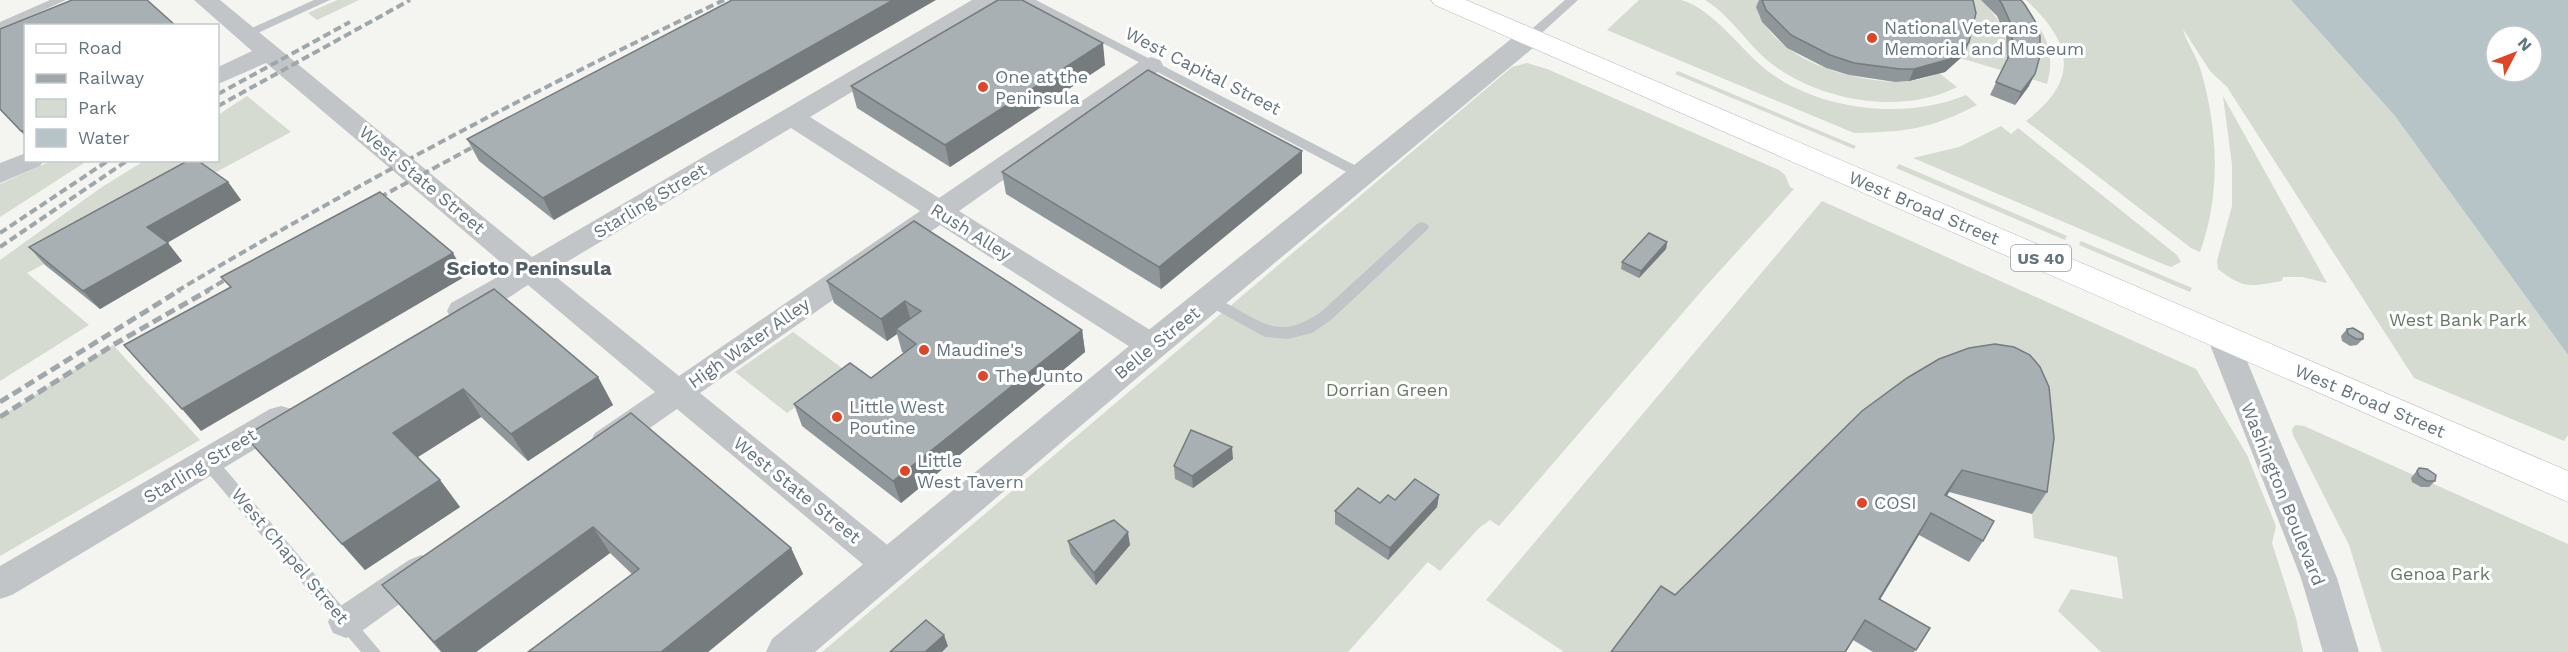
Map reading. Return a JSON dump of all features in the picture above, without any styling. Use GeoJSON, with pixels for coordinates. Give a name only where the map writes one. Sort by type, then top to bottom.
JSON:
{"type":"FeatureCollection","features":[{"type":"Feature","properties":{"kind":"main road","name":"West Broad Street"},"geometry":{"type":"LineString","coordinates":[[1444,0],[2568,487]]}},
{"type":"Feature","properties":{"kind":"street","name":"West State Street"},"geometry":{"type":"LineString","coordinates":[[206,0],[530,271],[889,566]]}},
{"type":"Feature","properties":{"kind":"street","name":"Starling Street"},"geometry":{"type":"LineString","coordinates":[[437,326],[989,0]]}},
{"type":"Feature","properties":{"kind":"street","name":"Belle Street"},"geometry":{"type":"LineString","coordinates":[[786,652],[1152,346],[1530,37]]}},
{"type":"Feature","properties":{"kind":"street"},"geometry":{"type":"LineString","coordinates":[[219,76],[270,52]]}},
{"type":"Feature","properties":{"kind":"street","name":"High Water Alley"},"geometry":{"type":"LineString","coordinates":[[587,455],[1151,65]]}},
{"type":"Feature","properties":{"kind":"street","name":"Rush Alley"},"geometry":{"type":"LineString","coordinates":[[791,117],[1152,346]]}},
{"type":"Feature","properties":{"kind":"street"},"geometry":{"type":"LineString","coordinates":[[0,174],[27,162]]}},
{"type":"Feature","properties":{"kind":"street","name":"Washington Boulevard"},"geometry":{"type":"LineString","coordinates":[[2222,337],[2319,578],[2341,652]]}},
{"type":"Feature","properties":{"kind":"street","name":"Starling Street"},"geometry":{"type":"LineString","coordinates":[[0,584],[306,403]]}},
{"type":"Feature","properties":{"kind":"street"},"geometry":{"type":"LineString","coordinates":[[346,622],[441,556]]}},
{"type":"Feature","properties":{"kind":"lane"},"geometry":{"type":"LineString","coordinates":[[0,26],[60,0]]}},
{"type":"Feature","properties":{"kind":"lane"},"geometry":{"type":"LineString","coordinates":[[247,33],[324,0]]}},
{"type":"Feature","properties":{"kind":"lane","name":"West Capital Street"},"geometry":{"type":"LineString","coordinates":[[1027,0],[1363,175]]}},
{"type":"Feature","properties":{"kind":"lane"},"geometry":{"type":"LineString","coordinates":[[1530,37],[1572,0]]}},
{"type":"Feature","properties":{"kind":"lane"},"geometry":{"type":"LineString","coordinates":[[1210,300],[1265,331],[1288,333],[1307,329],[1326,316],[1422,227]]}},
{"type":"Feature","properties":{"kind":"lane","name":"West Chapel Street"},"geometry":{"type":"LineString","coordinates":[[208,460],[372,652]]}},
{"type":"Feature","properties":{"kind":"green space"},"geometry":{"type":"Polygon","coordinates":[[[337,0],[359,0],[317,20],[308,13],[337,0]]]}},
{"type":"Feature","properties":{"kind":"green space"},"geometry":{"type":"Polygon","coordinates":[[[1639,0],[1681,0],[1693,5],[1716,21],[1769,72],[1813,96],[1865,108],[1891,109],[1943,103],[1966,95],[1977,105],[1946,119],[1917,128],[1854,133],[1607,30],[1639,0]]]}},
{"type":"Feature","properties":{"kind":"green space"},"geometry":{"type":"Polygon","coordinates":[[[1705,0],[1759,0],[1758,12],[1768,29],[1793,52],[1825,68],[1860,78],[1894,82],[1917,80],[1939,73],[1957,87],[1936,96],[1889,102],[1840,96],[1795,79],[1776,67],[1757,51],[1724,15],[1705,0]]]}},
{"type":"Feature","properties":{"kind":"green space"},"geometry":{"type":"Polygon","coordinates":[[[1961,0],[1982,0],[1995,15],[2006,41],[2004,71],[1960,58],[1964,55],[1961,0]]]}},
{"type":"Feature","properties":{"kind":"green space","name":"West Bank Park"},"geometry":{"type":"Polygon","coordinates":[[[2026,0],[2291,0],[2395,116],[2568,355],[2568,435],[2564,441],[2414,378],[2227,87],[2210,71],[2183,29],[2201,71],[2214,138],[2214,185],[2207,230],[2200,252],[2191,248],[2026,121],[2055,91],[2062,76],[2064,61],[2061,46],[2053,31],[2026,0]]]}},
{"type":"Feature","properties":{"kind":"green space"},"geometry":{"type":"Polygon","coordinates":[[[2023,7],[2037,24],[2047,42],[2050,62],[2047,84],[2031,79],[2023,7]]]}},
{"type":"Feature","properties":{"kind":"green space","name":"Dorrian Green"},"geometry":{"type":"Polygon","coordinates":[[[1527,63],[1547,69],[1779,170],[1785,175],[1790,187],[1794,189],[1705,287],[1499,526],[1490,520],[1479,528],[1440,571],[1428,562],[1348,652],[822,652],[1512,67],[1527,63]]]}},
{"type":"Feature","properties":{"kind":"green space"},"geometry":{"type":"Polygon","coordinates":[[[1678,71],[1856,146],[1854,149],[1675,74],[1678,71]]]}},
{"type":"Feature","properties":{"kind":"green space"},"geometry":{"type":"Polygon","coordinates":[[[247,96],[291,132],[27,273],[89,325],[0,381],[0,260],[102,187],[142,162],[219,162],[219,114],[247,96]]]}},
{"type":"Feature","properties":{"kind":"green space"},"geometry":{"type":"Polygon","coordinates":[[[2223,96],[2327,283],[2302,277],[2283,277],[2282,281],[2248,285],[2218,269],[2217,261],[2232,206],[2232,165],[2223,96]]]}},
{"type":"Feature","properties":{"kind":"green space"},"geometry":{"type":"Polygon","coordinates":[[[2001,126],[2011,134],[2018,128],[2177,255],[2181,262],[2171,267],[2163,264],[1913,158],[1959,147],[2001,126]]]}},
{"type":"Feature","properties":{"kind":"green space"},"geometry":{"type":"Polygon","coordinates":[[[49,162],[85,162],[0,217],[0,184],[49,162]]]}},
{"type":"Feature","properties":{"kind":"green space"},"geometry":{"type":"Polygon","coordinates":[[[1899,164],[2067,236],[2065,240],[1896,168],[1899,164]]]}},
{"type":"Feature","properties":{"kind":"green space"},"geometry":{"type":"Polygon","coordinates":[[[1822,201],[2196,369],[2247,455],[2276,526],[2272,543],[2296,618],[2303,652],[2101,652],[2058,611],[2071,589],[2123,599],[2117,557],[2034,538],[2032,514],[2036,409],[1619,652],[1564,652],[1486,600],[1822,201]]]}},
{"type":"Feature","properties":{"kind":"green space"},"geometry":{"type":"Polygon","coordinates":[[[2081,241],[2192,288],[2190,292],[2079,245],[2081,241]]]}},
{"type":"Feature","properties":{"kind":"green space"},"geometry":{"type":"Polygon","coordinates":[[[793,332],[846,371],[787,413],[735,372],[793,332]]]}},
{"type":"Feature","properties":{"kind":"green space"},"geometry":{"type":"Polygon","coordinates":[[[113,345],[200,440],[0,556],[0,417],[113,345]]]}},
{"type":"Feature","properties":{"kind":"green space","name":"Genoa Park"},"geometry":{"type":"Polygon","coordinates":[[[2295,425],[2304,426],[2568,544],[2568,652],[2382,652],[2349,545],[2293,435],[2292,429],[2295,425]]]}},
{"type":"Feature","properties":{"kind":"water"},"geometry":{"type":"Polygon","coordinates":[[[2291,0],[2568,0],[2568,355],[2395,116],[2291,0]]]}},
{"type":"Feature","properties":{"kind":"building"},"geometry":{"type":"Polygon","coordinates":[[[72,0],[147,0],[174,24],[24,24],[24,130],[21,131],[0,109],[0,29],[72,0]]]}},
{"type":"Feature","properties":{"kind":"building"},"geometry":{"type":"Polygon","coordinates":[[[732,0],[893,0],[543,198],[467,139],[732,0]]]}},
{"type":"Feature","properties":{"kind":"building","name":"One at the Peninsula"},"geometry":{"type":"Polygon","coordinates":[[[998,0],[1022,0],[1103,43],[945,145],[851,86],[998,0]]]}},
{"type":"Feature","properties":{"kind":"building","name":"National Veterans Memorial and Museum"},"geometry":{"type":"Polygon","coordinates":[[[1762,0],[1973,0],[1976,13],[1969,42],[1950,59],[1914,69],[1900,69],[1854,63],[1830,55],[1791,35],[1766,10],[1762,0]]]}},
{"type":"Feature","properties":{"kind":"building","name":"National Veterans Memorial and Museum"},"geometry":{"type":"Polygon","coordinates":[[[1999,0],[2021,0],[2035,21],[2040,36],[2040,56],[2035,74],[2021,92],[1996,82],[2013,48],[2011,24],[1999,0]]]}},
{"type":"Feature","properties":{"kind":"building"},"geometry":{"type":"Polygon","coordinates":[[[1148,70],[1302,151],[1159,267],[1002,172],[1148,70]]]}},
{"type":"Feature","properties":{"kind":"building"},"geometry":{"type":"Polygon","coordinates":[[[185,162],[200,162],[228,182],[147,227],[168,243],[83,291],[29,247],[185,162]]]}},
{"type":"Feature","properties":{"kind":"building"},"geometry":{"type":"Polygon","coordinates":[[[380,192],[453,253],[182,409],[124,345],[231,287],[221,277],[380,192]]]}},
{"type":"Feature","properties":{"kind":"building","name":"The Junto"},"geometry":{"type":"Polygon","coordinates":[[[914,221],[1082,330],[893,481],[794,404],[850,363],[871,378],[916,344],[896,329],[921,311],[905,301],[881,319],[827,281],[914,221]]]}},
{"type":"Feature","properties":{"kind":"building"},"geometry":{"type":"Polygon","coordinates":[[[1649,233],[1667,242],[1641,271],[1622,262],[1649,233]]]}},
{"type":"Feature","properties":{"kind":"building"},"geometry":{"type":"Polygon","coordinates":[[[494,289],[598,377],[511,434],[463,389],[393,433],[440,480],[342,544],[245,436],[494,289]]]}},
{"type":"Feature","properties":{"kind":"building"},"geometry":{"type":"Polygon","coordinates":[[[2353,328],[2363,334],[2363,339],[2356,339],[2348,334],[2347,329],[2353,328]]]}},
{"type":"Feature","properties":{"kind":"building","name":"COSI"},"geometry":{"type":"Polygon","coordinates":[[[1995,344],[2014,347],[2030,355],[2040,367],[2049,387],[2054,438],[2047,492],[1962,470],[1945,495],[1994,521],[1983,541],[1931,513],[1879,599],[1930,628],[1916,650],[1865,620],[1845,652],[1611,652],[1661,586],[1675,595],[1862,411],[1907,378],[1939,359],[1969,348],[1995,344]]]}},
{"type":"Feature","properties":{"kind":"building"},"geometry":{"type":"Polygon","coordinates":[[[631,413],[791,548],[661,652],[528,652],[639,569],[593,527],[434,642],[382,585],[631,413]]]}},
{"type":"Feature","properties":{"kind":"building"},"geometry":{"type":"Polygon","coordinates":[[[1191,430],[1232,447],[1192,476],[1174,466],[1191,430]]]}},
{"type":"Feature","properties":{"kind":"building"},"geometry":{"type":"Polygon","coordinates":[[[2419,468],[2427,469],[2436,475],[2435,481],[2427,481],[2419,476],[2417,471],[2419,468]]]}},
{"type":"Feature","properties":{"kind":"building"},"geometry":{"type":"Polygon","coordinates":[[[1415,479],[1439,495],[1390,548],[1335,511],[1358,488],[1380,503],[1388,495],[1395,500],[1415,479]]]}},
{"type":"Feature","properties":{"kind":"building"},"geometry":{"type":"Polygon","coordinates":[[[1114,520],[1128,532],[1094,573],[1068,541],[1114,520]]]}},
{"type":"Feature","properties":{"kind":"building"},"geometry":{"type":"Polygon","coordinates":[[[926,620],[944,635],[925,652],[890,652],[926,620]]]}},
{"type":"Feature","properties":{"kind":"railway"},"geometry":{"type":"LineString","coordinates":[[219,105],[410,0]]}},
{"type":"Feature","properties":{"kind":"railway"},"geometry":{"type":"LineString","coordinates":[[177,291],[311,213],[447,139],[654,33],[724,0]]}},
{"type":"Feature","properties":{"kind":"railway"},"geometry":{"type":"LineString","coordinates":[[219,93],[350,22]]}},
{"type":"Feature","properties":{"kind":"railway"},"geometry":{"type":"LineString","coordinates":[[369,203],[488,139]]}},
{"type":"Feature","properties":{"kind":"railway"},"geometry":{"type":"LineString","coordinates":[[0,233],[106,162]]}},
{"type":"Feature","properties":{"kind":"railway"},"geometry":{"type":"LineString","coordinates":[[0,247],[125,162]]}},
{"type":"Feature","properties":{"kind":"railway"},"geometry":{"type":"LineString","coordinates":[[206,291],[239,272]]}},
{"type":"Feature","properties":{"kind":"railway"},"geometry":{"type":"LineString","coordinates":[[0,402],[180,290]]}},
{"type":"Feature","properties":{"kind":"railway"},"geometry":{"type":"LineString","coordinates":[[0,417],[113,345],[209,290]]}},
{"type":"Feature","properties":{"kind":"place","name":"National Veterans Memorial and Museum"},"geometry":{"type":"Point","coordinates":[1872,38]}},
{"type":"Feature","properties":{"kind":"place","name":"One at the Peninsula"},"geometry":{"type":"Point","coordinates":[983,87]}},
{"type":"Feature","properties":{"kind":"place","name":"Maudine's"},"geometry":{"type":"Point","coordinates":[924,350]}},
{"type":"Feature","properties":{"kind":"place","name":"The Junto"},"geometry":{"type":"Point","coordinates":[983,376]}},
{"type":"Feature","properties":{"kind":"place","name":"Little West Poutine"},"geometry":{"type":"Point","coordinates":[837,417]}},
{"type":"Feature","properties":{"kind":"place","name":"Little West Tavern"},"geometry":{"type":"Point","coordinates":[905,471]}},
{"type":"Feature","properties":{"kind":"place","name":"COSI"},"geometry":{"type":"Point","coordinates":[1862,503]}},
{"type":"Feature","properties":{"kind":"district","name":"Scioto Peninsula"},"geometry":{"type":"Point","coordinates":[529,268]}}]}
